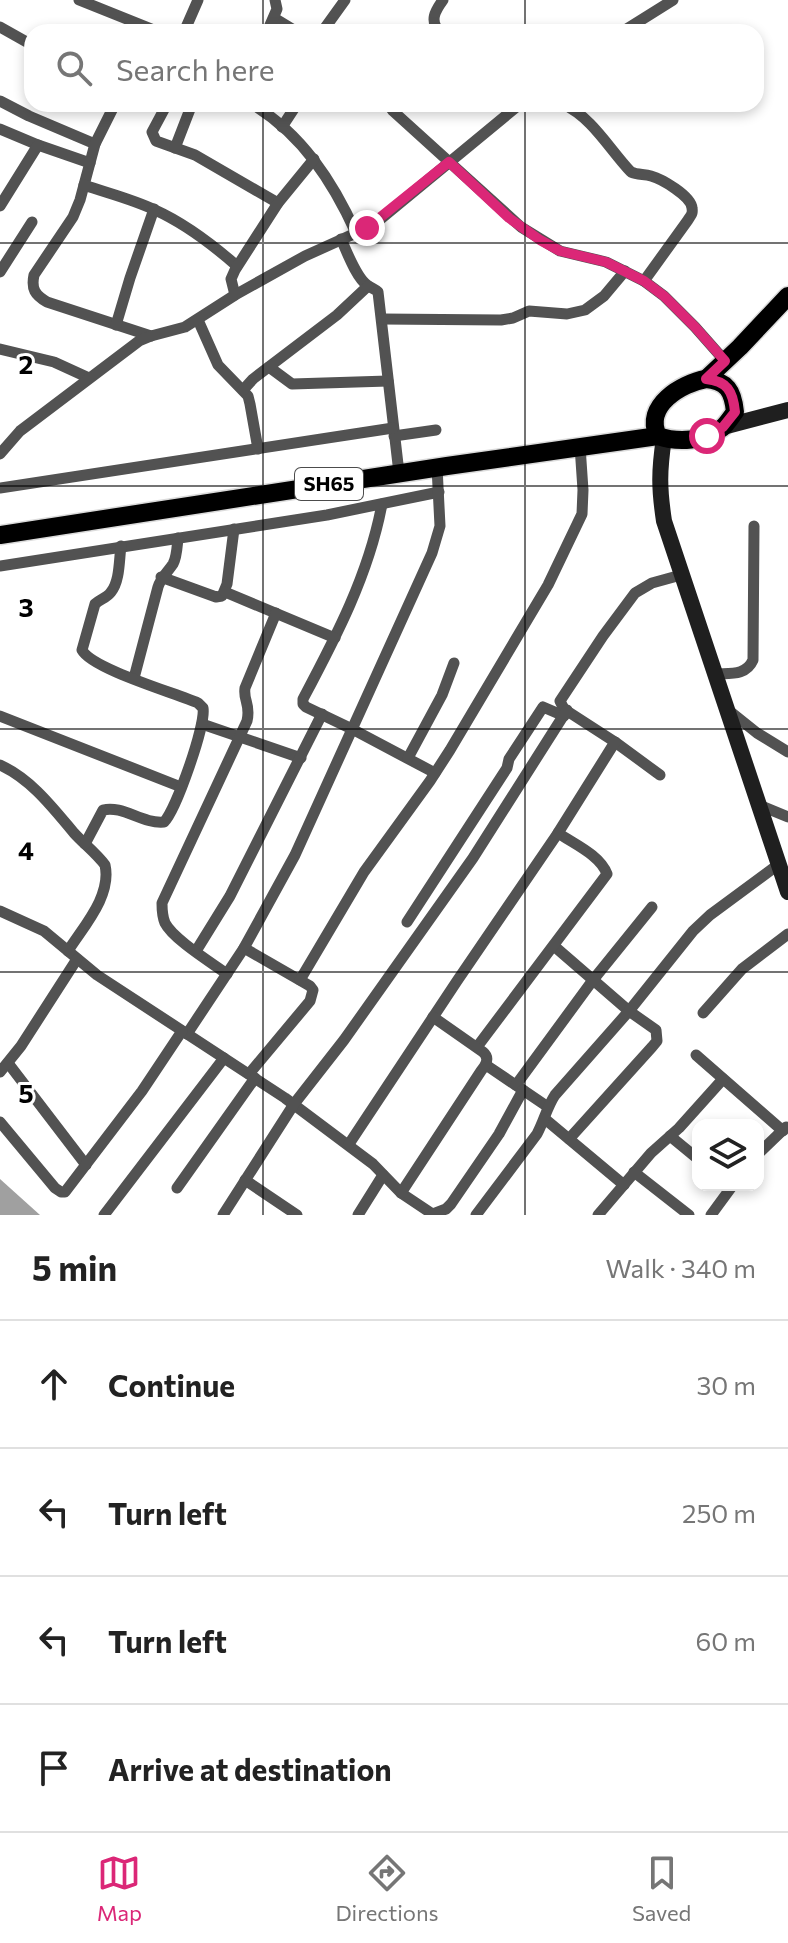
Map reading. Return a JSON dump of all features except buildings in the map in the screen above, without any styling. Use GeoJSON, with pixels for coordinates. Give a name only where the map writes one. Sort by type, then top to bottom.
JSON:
{"type":"FeatureCollection","features":[{"type":"Feature","properties":{"kind":"main road"},"geometry":{"type":"LineString","coordinates":[[706,379],[788,296]]}},
{"type":"Feature","properties":{"kind":"main road"},"geometry":{"type":"LineString","coordinates":[[659,432],[657,413],[666,398],[692,381],[706,379],[724,384],[734,399],[735,412],[723,427]]}},
{"type":"Feature","properties":{"kind":"main road","name":"SH65"},"geometry":{"type":"LineString","coordinates":[[0,535],[634,428],[659,432],[683,441],[707,436],[723,427]]}},
{"type":"Feature","properties":{"kind":"main road","name":"SH65"},"geometry":{"type":"LineString","coordinates":[[0,527],[398,468],[437,467],[659,432]]}},
{"type":"Feature","properties":{"kind":"street"},"geometry":{"type":"LineString","coordinates":[[79,0],[139,24]]}},
{"type":"Feature","properties":{"kind":"street"},"geometry":{"type":"LineString","coordinates":[[188,24],[198,0]]}},
{"type":"Feature","properties":{"kind":"street"},"geometry":{"type":"LineString","coordinates":[[271,24],[277,9],[275,0]]}},
{"type":"Feature","properties":{"kind":"street"},"geometry":{"type":"LineString","coordinates":[[328,24],[345,0]]}},
{"type":"Feature","properties":{"kind":"street"},"geometry":{"type":"LineString","coordinates":[[434,24],[434,15],[443,0]]}},
{"type":"Feature","properties":{"kind":"street"},"geometry":{"type":"LineString","coordinates":[[635,24],[673,0]]}},
{"type":"Feature","properties":{"kind":"street"},"geometry":{"type":"LineString","coordinates":[[274,18],[284,24]]}},
{"type":"Feature","properties":{"kind":"street"},"geometry":{"type":"LineString","coordinates":[[0,27],[24,40]]}},
{"type":"Feature","properties":{"kind":"street"},"geometry":{"type":"LineString","coordinates":[[0,101],[95,144]]}},
{"type":"Feature","properties":{"kind":"street"},"geometry":{"type":"LineString","coordinates":[[111,112],[95,144],[73,217],[34,275],[32,283],[34,292],[47,302],[151,336]]}},
{"type":"Feature","properties":{"kind":"street"},"geometry":{"type":"LineString","coordinates":[[163,112],[152,135],[156,141],[195,155],[278,203]]}},
{"type":"Feature","properties":{"kind":"street"},"geometry":{"type":"LineString","coordinates":[[175,148],[189,112]]}},
{"type":"Feature","properties":{"kind":"street"},"geometry":{"type":"LineString","coordinates":[[262,112],[314,159],[342,202],[356,233]]}},
{"type":"Feature","properties":{"kind":"street"},"geometry":{"type":"LineString","coordinates":[[282,127],[292,112]]}},
{"type":"Feature","properties":{"kind":"street"},"geometry":{"type":"LineString","coordinates":[[395,112],[509,218],[560,251],[606,262],[644,281],[664,296],[725,361]]}},
{"type":"Feature","properties":{"kind":"street"},"geometry":{"type":"LineString","coordinates":[[0,454],[20,431],[139,341],[185,327],[305,256],[377,222],[510,112]]}},
{"type":"Feature","properties":{"kind":"street"},"geometry":{"type":"LineString","coordinates":[[577,112],[631,172],[651,176],[681,193],[691,203],[692,214],[644,281]]}},
{"type":"Feature","properties":{"kind":"street"},"geometry":{"type":"LineString","coordinates":[[0,129],[90,163]]}},
{"type":"Feature","properties":{"kind":"street"},"geometry":{"type":"LineString","coordinates":[[0,206],[38,145]]}},
{"type":"Feature","properties":{"kind":"street"},"geometry":{"type":"LineString","coordinates":[[235,295],[231,279],[237,266],[278,203],[314,159]]}},
{"type":"Feature","properties":{"kind":"street"},"geometry":{"type":"LineString","coordinates":[[84,185],[154,209],[195,234],[237,266]]}},
{"type":"Feature","properties":{"kind":"street"},"geometry":{"type":"LineString","coordinates":[[116,325],[154,209]]}},
{"type":"Feature","properties":{"kind":"street"},"geometry":{"type":"LineString","coordinates":[[0,272],[32,222]]}},
{"type":"Feature","properties":{"kind":"street"},"geometry":{"type":"LineString","coordinates":[[341,239],[368,286],[378,292],[398,468]]}},
{"type":"Feature","properties":{"kind":"street"},"geometry":{"type":"LineString","coordinates":[[382,319],[501,320],[529,311],[576,313],[594,305],[625,271]]}},
{"type":"Feature","properties":{"kind":"street"},"geometry":{"type":"LineString","coordinates":[[243,390],[337,315],[368,286]]}},
{"type":"Feature","properties":{"kind":"street"},"geometry":{"type":"LineString","coordinates":[[198,320],[218,365],[243,390],[250,404],[258,449]]}},
{"type":"Feature","properties":{"kind":"street"},"geometry":{"type":"LineString","coordinates":[[0,349],[54,362],[89,378]]}},
{"type":"Feature","properties":{"kind":"street"},"geometry":{"type":"LineString","coordinates":[[269,367],[292,384],[388,381]]}},
{"type":"Feature","properties":{"kind":"street"},"geometry":{"type":"LineString","coordinates":[[723,427],[788,410]]}},
{"type":"Feature","properties":{"kind":"street"},"geometry":{"type":"LineString","coordinates":[[0,488],[258,449],[393,432],[436,430]]}},
{"type":"Feature","properties":{"kind":"street"},"geometry":{"type":"LineString","coordinates":[[659,432],[660,494],[664,521],[788,892]]}},
{"type":"Feature","properties":{"kind":"street"},"geometry":{"type":"LineString","coordinates":[[300,980],[364,872],[435,773],[548,585],[578,525],[583,504],[580,446]]}},
{"type":"Feature","properties":{"kind":"street"},"geometry":{"type":"LineString","coordinates":[[0,1122],[46,1178],[61,1192],[68,1190],[227,974],[295,855],[438,535],[437,467]]}},
{"type":"Feature","properties":{"kind":"street"},"geometry":{"type":"LineString","coordinates":[[0,566],[327,515],[439,492]]}},
{"type":"Feature","properties":{"kind":"street"},"geometry":{"type":"LineString","coordinates":[[382,504],[368,561],[303,704],[435,773]]}},
{"type":"Feature","properties":{"kind":"street"},"geometry":{"type":"LineString","coordinates":[[715,674],[747,670],[753,660],[754,526]]}},
{"type":"Feature","properties":{"kind":"street"},"geometry":{"type":"LineString","coordinates":[[161,577],[216,597],[222,596],[234,529]]}},
{"type":"Feature","properties":{"kind":"street"},"geometry":{"type":"LineString","coordinates":[[134,678],[161,577],[176,558],[178,538]]}},
{"type":"Feature","properties":{"kind":"street"},"geometry":{"type":"LineString","coordinates":[[85,844],[103,810],[109,808],[156,823],[168,818],[204,713],[198,703],[91,660],[82,650],[95,604],[114,587],[121,546]]}},
{"type":"Feature","properties":{"kind":"street"},"geometry":{"type":"LineString","coordinates":[[565,713],[560,705],[561,698],[635,593],[652,583],[681,575]]}},
{"type":"Feature","properties":{"kind":"street"},"geometry":{"type":"LineString","coordinates":[[225,592],[335,638]]}},
{"type":"Feature","properties":{"kind":"street"},"geometry":{"type":"LineString","coordinates":[[227,974],[175,935],[166,925],[162,903],[240,738],[249,713],[245,688],[276,613]]}},
{"type":"Feature","properties":{"kind":"street"},"geometry":{"type":"LineString","coordinates":[[408,758],[442,695],[454,663]]}},
{"type":"Feature","properties":{"kind":"street"},"geometry":{"type":"LineString","coordinates":[[407,922],[543,707],[565,713],[615,742],[660,775]]}},
{"type":"Feature","properties":{"kind":"street"},"geometry":{"type":"LineString","coordinates":[[726,709],[788,752]]}},
{"type":"Feature","properties":{"kind":"street"},"geometry":{"type":"LineString","coordinates":[[224,1214],[294,1104],[352,1029],[464,871],[565,713]]}},
{"type":"Feature","properties":{"kind":"street"},"geometry":{"type":"LineString","coordinates":[[196,951],[230,896],[322,714]]}},
{"type":"Feature","properties":{"kind":"street"},"geometry":{"type":"LineString","coordinates":[[0,716],[181,787]]}},
{"type":"Feature","properties":{"kind":"street"},"geometry":{"type":"LineString","coordinates":[[202,724],[301,758]]}},
{"type":"Feature","properties":{"kind":"street"},"geometry":{"type":"LineString","coordinates":[[349,1144],[558,833],[615,742]]}},
{"type":"Feature","properties":{"kind":"street"},"geometry":{"type":"LineString","coordinates":[[0,765],[29,784],[105,865],[105,883],[99,901],[21,1046],[4,1067],[86,1165]]}},
{"type":"Feature","properties":{"kind":"street"},"geometry":{"type":"LineString","coordinates":[[759,805],[788,817]]}},
{"type":"Feature","properties":{"kind":"street"},"geometry":{"type":"LineString","coordinates":[[477,1047],[607,874],[606,868],[595,857],[558,833]]}},
{"type":"Feature","properties":{"kind":"street"},"geometry":{"type":"LineString","coordinates":[[476,1215],[530,1144],[555,1095],[698,927],[779,864]]}},
{"type":"Feature","properties":{"kind":"street"},"geometry":{"type":"LineString","coordinates":[[0,911],[44,931],[97,975],[294,1104],[373,1164],[418,1211],[434,1215],[451,1204],[499,1134],[520,1088],[593,980],[652,907]]}},
{"type":"Feature","properties":{"kind":"street"},"geometry":{"type":"LineString","coordinates":[[703,1013],[742,969],[788,934]]}},
{"type":"Feature","properties":{"kind":"street"},"geometry":{"type":"LineString","coordinates":[[554,946],[629,1011],[656,1030],[657,1041],[569,1139]]}},
{"type":"Feature","properties":{"kind":"street"},"geometry":{"type":"LineString","coordinates":[[177,1188],[252,1076],[310,1001],[313,990],[310,986],[244,948]]}},
{"type":"Feature","properties":{"kind":"street"},"geometry":{"type":"LineString","coordinates":[[401,1193],[486,1065],[487,1055],[433,1017]]}},
{"type":"Feature","properties":{"kind":"street"},"geometry":{"type":"LineString","coordinates":[[696,1055],[785,1128],[764,1148]]}},
{"type":"Feature","properties":{"kind":"street"},"geometry":{"type":"LineString","coordinates":[[104,1215],[224,1058]]}},
{"type":"Feature","properties":{"kind":"street"},"geometry":{"type":"LineString","coordinates":[[486,1065],[548,1107]]}},
{"type":"Feature","properties":{"kind":"street"},"geometry":{"type":"LineString","coordinates":[[598,1215],[651,1153],[723,1079]]}},
{"type":"Feature","properties":{"kind":"street"},"geometry":{"type":"LineString","coordinates":[[545,1119],[624,1185]]}},
{"type":"Feature","properties":{"kind":"street"},"geometry":{"type":"LineString","coordinates":[[670,1136],[692,1154]]}},
{"type":"Feature","properties":{"kind":"street"},"geometry":{"type":"LineString","coordinates":[[634,1172],[689,1215]]}},
{"type":"Feature","properties":{"kind":"street"},"geometry":{"type":"LineString","coordinates":[[358,1215],[383,1175]]}},
{"type":"Feature","properties":{"kind":"street"},"geometry":{"type":"LineString","coordinates":[[245,1180],[297,1215]]}},
{"type":"Feature","properties":{"kind":"street"},"geometry":{"type":"LineString","coordinates":[[711,1215],[727,1191]]}},
{"type":"Feature","properties":{"kind":"shaded area"},"geometry":{"type":"Polygon","coordinates":[[[0,1179],[40,1215],[0,1215],[0,1179]]]}},
{"type":"Feature","properties":{"kind":"route"},"geometry":{"type":"LineString","coordinates":[[367,228],[449,162],[509,218],[540,240],[560,251],[606,262],[644,281],[664,296],[725,361],[706,379],[724,384],[734,399],[735,412],[723,427],[707,436]]}}]}
